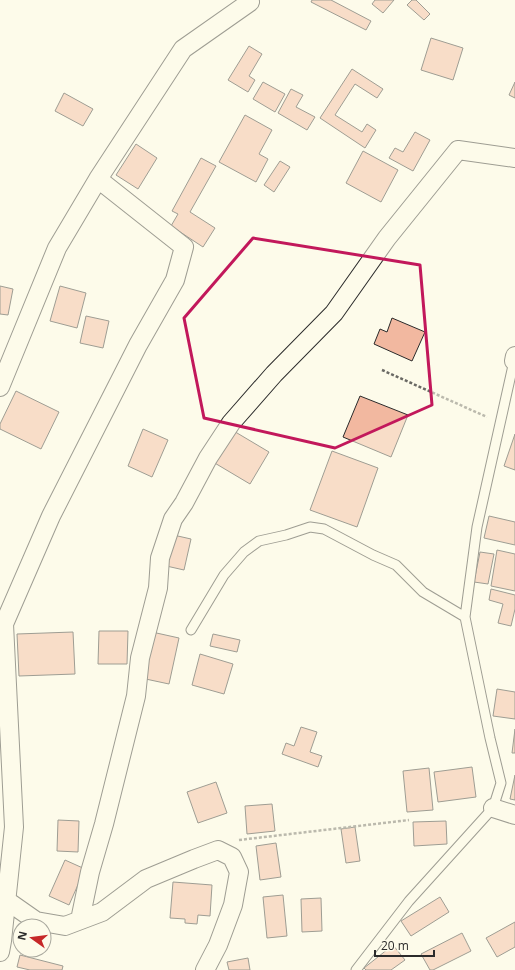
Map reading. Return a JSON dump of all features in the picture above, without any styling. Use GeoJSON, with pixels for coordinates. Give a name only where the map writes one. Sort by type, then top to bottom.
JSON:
{"type":"FeatureCollection","features":[{"type":"Feature","properties":{"kind":"street"},"geometry":{"type":"LineString","coordinates":[[0,387],[57,248],[98,179],[183,49],[251,1]]}},
{"type":"Feature","properties":{"kind":"street"},"geometry":{"type":"LineString","coordinates":[[80,920],[90,872],[104,824],[136,696],[140,658],[158,588],[160,558],[173,519],[184,503],[208,458],[231,423],[274,374],[334,313],[387,238],[458,150],[515,158]]}},
{"type":"Feature","properties":{"kind":"street"},"geometry":{"type":"LineString","coordinates":[[0,952],[6,900],[6,850],[14,827],[2,624],[51,516],[138,346],[175,280],[184,247],[98,179]]}},
{"type":"Feature","properties":{"kind":"street"},"geometry":{"type":"LineString","coordinates":[[493,808],[515,815]]}},
{"type":"Feature","properties":{"kind":"street"},"geometry":{"type":"LineString","coordinates":[[6,900],[36,921],[65,926],[102,912],[146,879],[218,850],[232,857],[239,872],[233,905],[218,944],[205,970]]}},
{"type":"Feature","properties":{"kind":"lane"},"geometry":{"type":"LineString","coordinates":[[356,970],[409,901],[493,808],[501,783],[490,738],[465,617],[477,527],[515,358]]}},
{"type":"Feature","properties":{"kind":"lane"},"geometry":{"type":"LineString","coordinates":[[191,630],[224,575],[244,552],[260,542],[310,527],[324,529],[396,566],[423,592],[465,617]]}},
{"type":"Feature","properties":{"kind":"path"},"geometry":{"type":"LineString","coordinates":[[382,370],[500,423]]}},
{"type":"Feature","properties":{"kind":"path"},"geometry":{"type":"LineString","coordinates":[[218,850],[232,840],[409,820]]}},
{"type":"Feature","properties":{"kind":"highlighted area"},"geometry":{"type":"Polygon","coordinates":[[[253,238],[420,265],[432,405],[335,448],[204,418],[184,318],[253,238]]]}},
{"type":"Feature","properties":{"kind":"building"},"geometry":{"type":"Polygon","coordinates":[[[312,0],[331,0],[371,21],[366,30],[311,2],[312,0]]]}},
{"type":"Feature","properties":{"kind":"building"},"geometry":{"type":"Polygon","coordinates":[[[375,0],[394,0],[383,13],[372,4],[375,0]]]}},
{"type":"Feature","properties":{"kind":"building"},"geometry":{"type":"Polygon","coordinates":[[[412,0],[416,0],[430,14],[424,20],[407,5],[412,0]]]}},
{"type":"Feature","properties":{"kind":"building"},"geometry":{"type":"Polygon","coordinates":[[[431,38],[463,48],[453,80],[421,70],[431,38]]]}},
{"type":"Feature","properties":{"kind":"building"},"geometry":{"type":"Polygon","coordinates":[[[249,46],[262,54],[249,76],[255,80],[248,92],[228,80],[249,46]]]}},
{"type":"Feature","properties":{"kind":"building"},"geometry":{"type":"Polygon","coordinates":[[[352,69],[383,89],[377,98],[355,84],[335,115],[362,132],[367,124],[376,130],[365,148],[320,118],[352,69]]]}},
{"type":"Feature","properties":{"kind":"building"},"geometry":{"type":"Polygon","coordinates":[[[263,82],[285,94],[275,112],[253,99],[263,82]]]}},
{"type":"Feature","properties":{"kind":"building"},"geometry":{"type":"Polygon","coordinates":[[[515,82],[515,98],[509,95],[515,82]]]}},
{"type":"Feature","properties":{"kind":"building"},"geometry":{"type":"Polygon","coordinates":[[[291,89],[303,95],[296,107],[315,117],[307,130],[278,113],[291,89]]]}},
{"type":"Feature","properties":{"kind":"building"},"geometry":{"type":"Polygon","coordinates":[[[64,93],[93,109],[83,126],[55,111],[64,93]]]}},
{"type":"Feature","properties":{"kind":"building"},"geometry":{"type":"Polygon","coordinates":[[[245,115],[272,130],[259,154],[268,159],[256,182],[219,162],[245,115]]]}},
{"type":"Feature","properties":{"kind":"building"},"geometry":{"type":"Polygon","coordinates":[[[415,132],[430,140],[413,171],[389,158],[395,148],[403,152],[415,132]]]}},
{"type":"Feature","properties":{"kind":"building"},"geometry":{"type":"Polygon","coordinates":[[[136,144],[157,158],[138,189],[116,175],[136,144]]]}},
{"type":"Feature","properties":{"kind":"building"},"geometry":{"type":"Polygon","coordinates":[[[363,151],[398,170],[381,202],[346,183],[363,151]]]}},
{"type":"Feature","properties":{"kind":"building"},"geometry":{"type":"Polygon","coordinates":[[[201,158],[216,166],[190,212],[215,228],[203,247],[171,226],[178,214],[172,211],[201,158]]]}},
{"type":"Feature","properties":{"kind":"building"},"geometry":{"type":"Polygon","coordinates":[[[280,161],[290,167],[274,192],[264,185],[280,161]]]}},
{"type":"Feature","properties":{"kind":"building"},"geometry":{"type":"Polygon","coordinates":[[[0,286],[13,289],[8,315],[0,314],[0,286]]]}},
{"type":"Feature","properties":{"kind":"building"},"geometry":{"type":"Polygon","coordinates":[[[60,286],[86,293],[77,328],[50,321],[60,286]]]}},
{"type":"Feature","properties":{"kind":"building"},"geometry":{"type":"Polygon","coordinates":[[[86,316],[109,321],[103,348],[80,343],[86,316]]]}},
{"type":"Feature","properties":{"kind":"building"},"geometry":{"type":"Polygon","coordinates":[[[392,318],[425,332],[412,361],[374,344],[380,329],[387,332],[392,318]]]}},
{"type":"Feature","properties":{"kind":"building"},"geometry":{"type":"Polygon","coordinates":[[[16,391],[59,412],[41,449],[0,429],[0,424],[16,391]]]}},
{"type":"Feature","properties":{"kind":"building"},"geometry":{"type":"Polygon","coordinates":[[[360,396],[408,415],[391,457],[343,437],[360,396]]]}},
{"type":"Feature","properties":{"kind":"building"},"geometry":{"type":"Polygon","coordinates":[[[143,429],[168,440],[152,477],[128,466],[143,429]]]}},
{"type":"Feature","properties":{"kind":"building"},"geometry":{"type":"Polygon","coordinates":[[[232,430],[269,452],[250,484],[213,462],[232,430]]]}},
{"type":"Feature","properties":{"kind":"building"},"geometry":{"type":"Polygon","coordinates":[[[515,434],[515,470],[504,466],[515,434]]]}},
{"type":"Feature","properties":{"kind":"building"},"geometry":{"type":"Polygon","coordinates":[[[332,451],[378,468],[357,527],[310,510],[332,451]]]}},
{"type":"Feature","properties":{"kind":"building"},"geometry":{"type":"Polygon","coordinates":[[[489,516],[515,522],[515,545],[484,538],[489,516]]]}},
{"type":"Feature","properties":{"kind":"building"},"geometry":{"type":"Polygon","coordinates":[[[169,534],[191,539],[184,570],[162,565],[169,534]]]}},
{"type":"Feature","properties":{"kind":"building"},"geometry":{"type":"Polygon","coordinates":[[[497,550],[515,554],[515,591],[491,586],[497,550]]]}},
{"type":"Feature","properties":{"kind":"building"},"geometry":{"type":"Polygon","coordinates":[[[480,552],[494,554],[488,584],[474,582],[480,552]]]}},
{"type":"Feature","properties":{"kind":"building"},"geometry":{"type":"Polygon","coordinates":[[[491,589],[515,595],[515,609],[511,626],[498,623],[503,604],[489,600],[491,589]]]}},
{"type":"Feature","properties":{"kind":"building"},"geometry":{"type":"Polygon","coordinates":[[[99,631],[128,631],[127,664],[98,664],[99,631]]]}},
{"type":"Feature","properties":{"kind":"building"},"geometry":{"type":"Polygon","coordinates":[[[73,632],[75,674],[19,676],[17,634],[73,632]]]}},
{"type":"Feature","properties":{"kind":"building"},"geometry":{"type":"Polygon","coordinates":[[[152,632],[179,638],[169,684],[141,678],[152,632]]]}},
{"type":"Feature","properties":{"kind":"building"},"geometry":{"type":"Polygon","coordinates":[[[213,634],[240,640],[237,652],[210,646],[213,634]]]}},
{"type":"Feature","properties":{"kind":"building"},"geometry":{"type":"Polygon","coordinates":[[[200,654],[233,664],[224,694],[192,685],[200,654]]]}},
{"type":"Feature","properties":{"kind":"building"},"geometry":{"type":"Polygon","coordinates":[[[497,689],[515,692],[515,719],[493,716],[497,689]]]}},
{"type":"Feature","properties":{"kind":"building"},"geometry":{"type":"Polygon","coordinates":[[[301,727],[317,732],[310,752],[322,756],[318,767],[282,754],[286,743],[294,746],[301,727]]]}},
{"type":"Feature","properties":{"kind":"building"},"geometry":{"type":"Polygon","coordinates":[[[515,729],[515,753],[512,753],[515,729]]]}},
{"type":"Feature","properties":{"kind":"building"},"geometry":{"type":"Polygon","coordinates":[[[472,767],[476,797],[438,802],[434,772],[472,767]]]}},
{"type":"Feature","properties":{"kind":"building"},"geometry":{"type":"Polygon","coordinates":[[[429,768],[433,810],[407,812],[403,771],[429,768]]]}},
{"type":"Feature","properties":{"kind":"building"},"geometry":{"type":"Polygon","coordinates":[[[515,775],[515,800],[510,799],[515,775]]]}},
{"type":"Feature","properties":{"kind":"building"},"geometry":{"type":"Polygon","coordinates":[[[216,782],[227,813],[198,823],[187,792],[216,782]]]}},
{"type":"Feature","properties":{"kind":"building"},"geometry":{"type":"Polygon","coordinates":[[[272,804],[275,831],[247,834],[245,806],[272,804]]]}},
{"type":"Feature","properties":{"kind":"building"},"geometry":{"type":"Polygon","coordinates":[[[58,820],[79,821],[78,852],[57,851],[58,820]]]}},
{"type":"Feature","properties":{"kind":"building"},"geometry":{"type":"Polygon","coordinates":[[[446,821],[447,844],[414,846],[413,822],[446,821]]]}},
{"type":"Feature","properties":{"kind":"building"},"geometry":{"type":"Polygon","coordinates":[[[355,827],[360,861],[346,863],[341,829],[355,827]]]}},
{"type":"Feature","properties":{"kind":"building"},"geometry":{"type":"Polygon","coordinates":[[[276,843],[281,877],[260,880],[256,846],[276,843]]]}},
{"type":"Feature","properties":{"kind":"building"},"geometry":{"type":"Polygon","coordinates":[[[65,860],[85,869],[69,905],[49,896],[65,860]]]}},
{"type":"Feature","properties":{"kind":"building"},"geometry":{"type":"Polygon","coordinates":[[[173,882],[212,885],[210,916],[198,915],[197,924],[185,923],[185,919],[170,918],[173,882]]]}},
{"type":"Feature","properties":{"kind":"building"},"geometry":{"type":"Polygon","coordinates":[[[283,895],[287,936],[267,938],[263,897],[283,895]]]}},
{"type":"Feature","properties":{"kind":"building"},"geometry":{"type":"Polygon","coordinates":[[[440,897],[449,912],[411,936],[401,921],[440,897]]]}},
{"type":"Feature","properties":{"kind":"building"},"geometry":{"type":"Polygon","coordinates":[[[321,898],[322,931],[302,932],[301,899],[321,898]]]}},
{"type":"Feature","properties":{"kind":"building"},"geometry":{"type":"Polygon","coordinates":[[[515,922],[515,947],[497,957],[486,938],[515,922]]]}},
{"type":"Feature","properties":{"kind":"building"},"geometry":{"type":"Polygon","coordinates":[[[462,933],[471,951],[433,970],[430,970],[421,954],[462,933]]]}},
{"type":"Feature","properties":{"kind":"building"},"geometry":{"type":"Polygon","coordinates":[[[393,945],[405,960],[391,970],[366,970],[364,968],[393,945]]]}},
{"type":"Feature","properties":{"kind":"building"},"geometry":{"type":"Polygon","coordinates":[[[19,958],[32,958],[63,966],[62,970],[30,970],[17,967],[19,958]]]}},
{"type":"Feature","properties":{"kind":"building"},"geometry":{"type":"Polygon","coordinates":[[[248,958],[250,970],[229,970],[227,962],[248,958]]]}}]}
